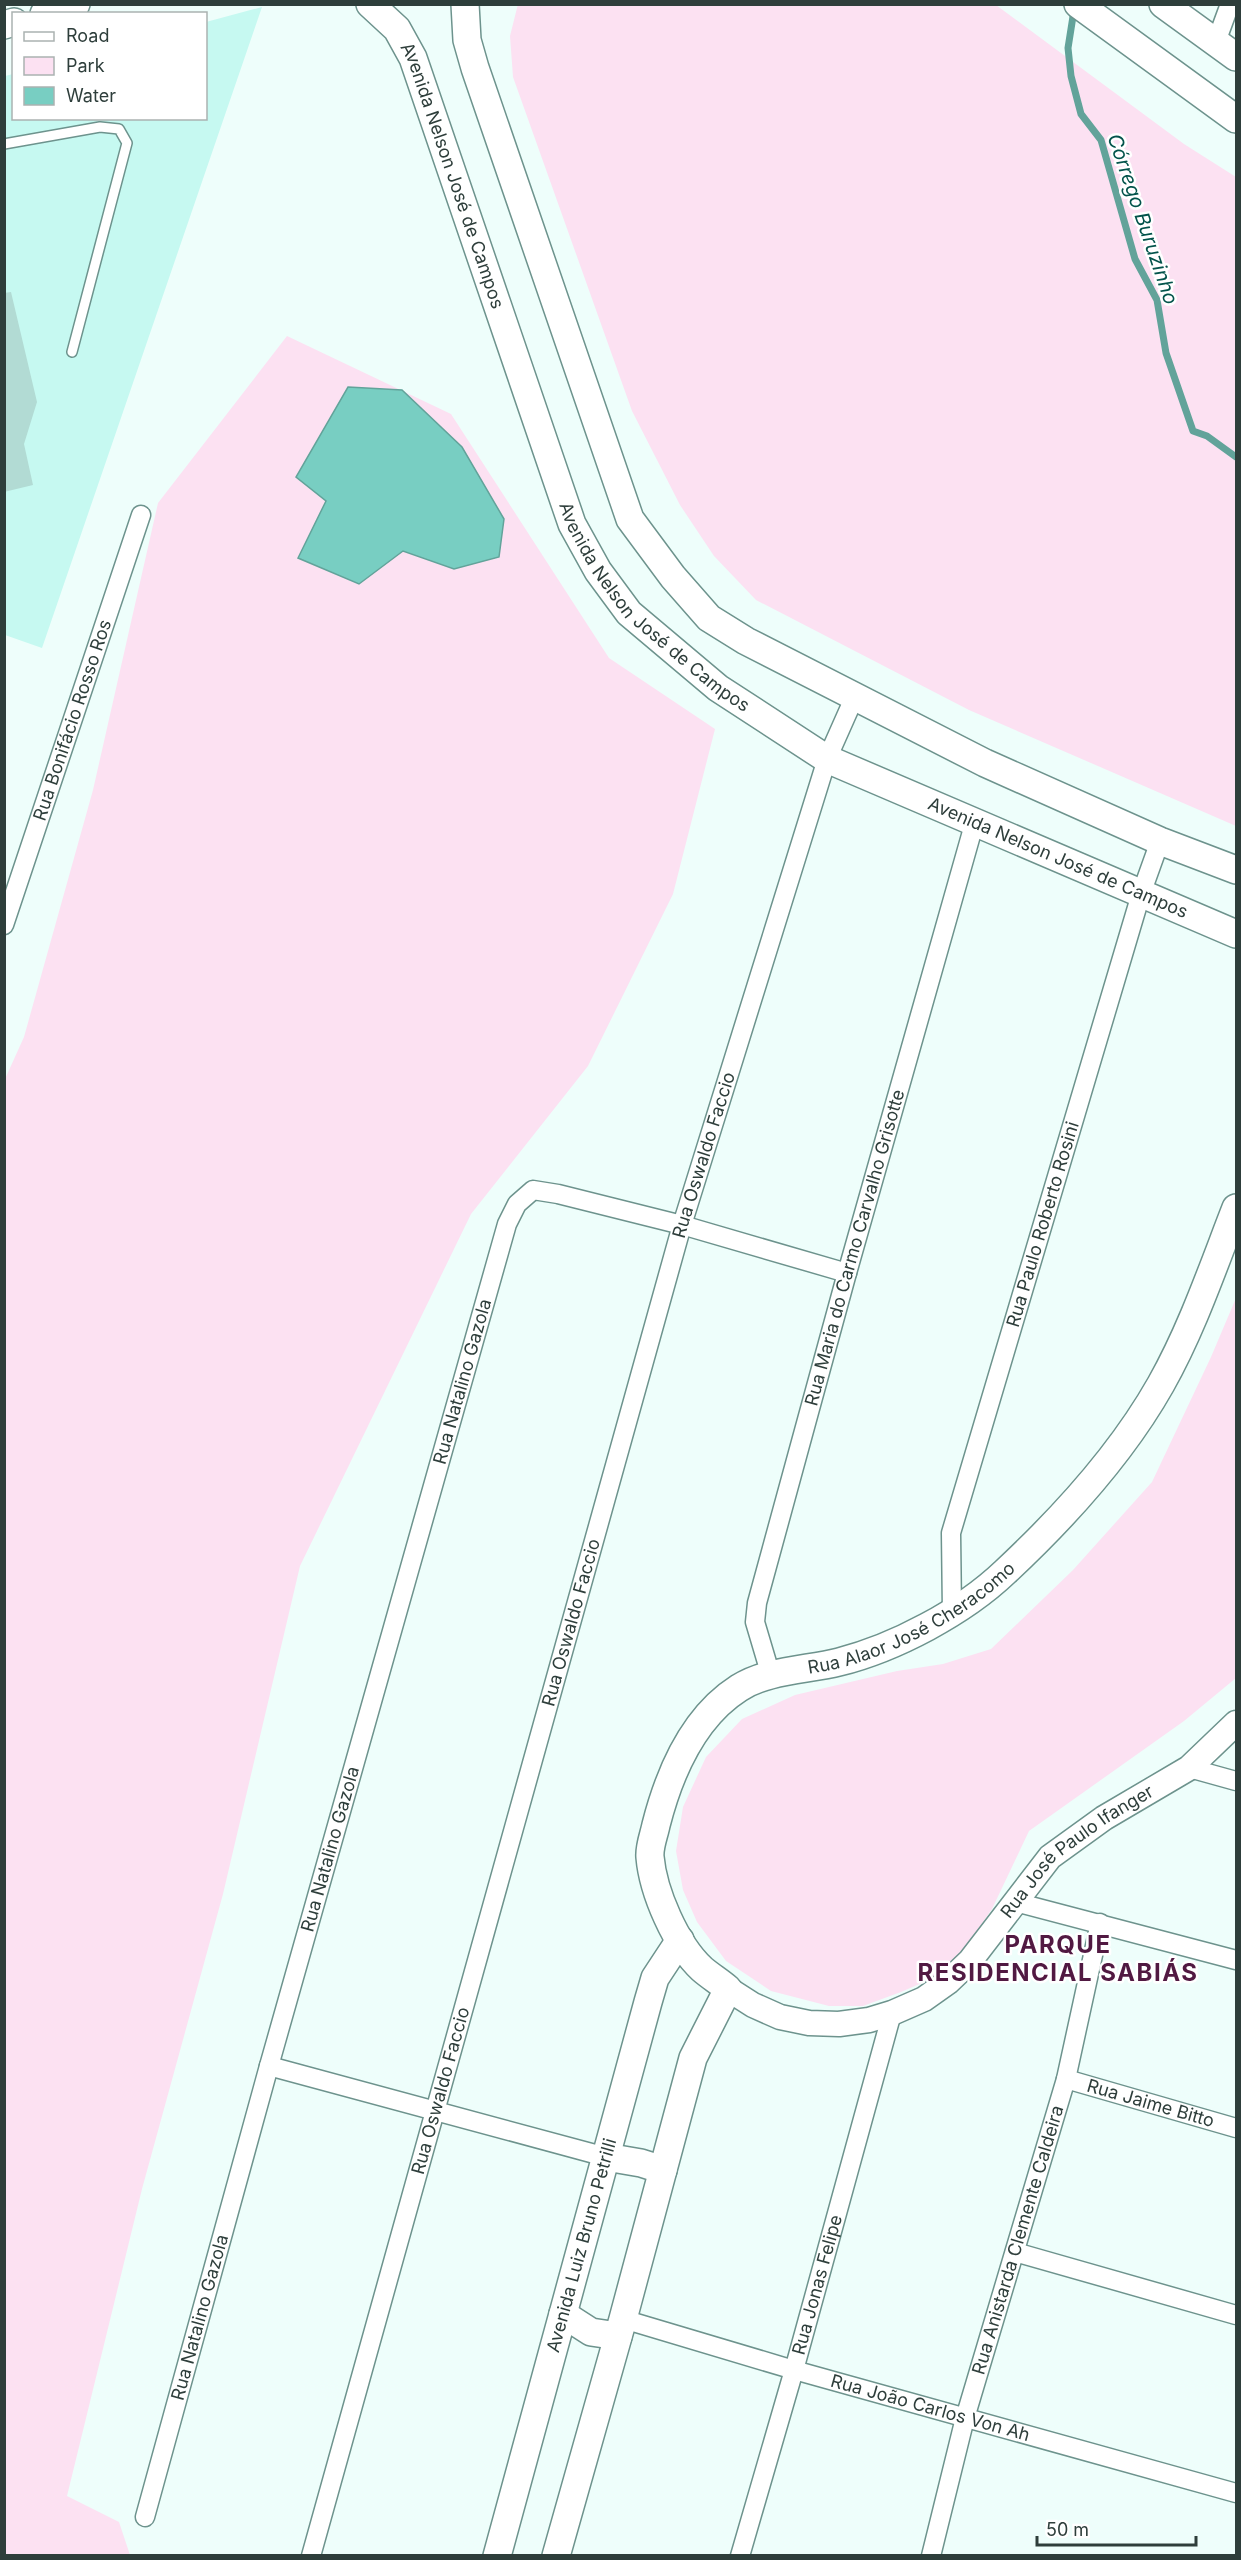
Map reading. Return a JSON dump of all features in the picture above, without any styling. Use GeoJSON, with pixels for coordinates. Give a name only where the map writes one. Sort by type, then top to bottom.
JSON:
{"type":"FeatureCollection","features":[{"type":"Feature","properties":{"kind":"main road"},"geometry":{"type":"LineString","coordinates":[[50,12],[76,4]]}},
{"type":"Feature","properties":{"kind":"main road","name":"Avenida Nelson José de Campos"},"geometry":{"type":"LineString","coordinates":[[370,4],[397,29],[413,58],[572,524],[598,572],[629,613],[718,688],[827,759],[1236,934]]}},
{"type":"Feature","properties":{"kind":"main road","name":"Avenida Nelson José de Campos"},"geometry":{"type":"LineString","coordinates":[[465,4],[467,40],[475,68],[630,519],[673,577],[709,618],[746,641],[985,763],[1160,841],[1236,870]]}},
{"type":"Feature","properties":{"kind":"main road"},"geometry":{"type":"LineString","coordinates":[[1078,4],[1236,119]]}},
{"type":"Feature","properties":{"kind":"main road"},"geometry":{"type":"LineString","coordinates":[[1163,4],[1226,49]]}},
{"type":"Feature","properties":{"kind":"main road","name":"Rua Alaor José Cheracomo"},"geometry":{"type":"LineString","coordinates":[[728,1989],[700,1968],[680,1940],[659,1898],[649,1855],[661,1806],[675,1766],[702,1721],[739,1688],[771,1676],[840,1662],[875,1650],[952,1613],[1003,1574],[1067,1511],[1120,1446],[1161,1384],[1186,1333],[1236,1208]]}},
{"type":"Feature","properties":{"kind":"main road","name":"Avenida Luiz Bruno Petrilli"},"geometry":{"type":"LineString","coordinates":[[497,2556],[655,1978],[680,1940]]}},
{"type":"Feature","properties":{"kind":"main road"},"geometry":{"type":"LineString","coordinates":[[556,2556],[621,2327],[693,2058],[728,1989]]}},
{"type":"Feature","properties":{"kind":"main road"},"geometry":{"type":"LineString","coordinates":[[606,2157],[641,2163],[663,2170]]}},
{"type":"Feature","properties":{"kind":"main road"},"geometry":{"type":"LineString","coordinates":[[563,2314],[591,2332],[621,2327]]}},
{"type":"Feature","properties":{"kind":"street"},"geometry":{"type":"LineString","coordinates":[[1226,49],[1230,4]]}},
{"type":"Feature","properties":{"kind":"street","name":"Rua Bonifácio Rosso Ros"},"geometry":{"type":"LineString","coordinates":[[4,925],[141,515]]}},
{"type":"Feature","properties":{"kind":"street","name":"Rua Oswaldo Faccio"},"geometry":{"type":"LineString","coordinates":[[311,2556],[682,1225],[827,759],[855,696]]}},
{"type":"Feature","properties":{"kind":"street","name":"Rua Maria do Carmo Carvalho Grisotte"},"geometry":{"type":"LineString","coordinates":[[771,1676],[755,1622],[757,1603],[847,1273],[975,821]]}},
{"type":"Feature","properties":{"kind":"street","name":"Rua Paulo Roberto Rosini"},"geometry":{"type":"LineString","coordinates":[[952,1613],[951,1533],[1141,894],[1160,841]]}},
{"type":"Feature","properties":{"kind":"street","name":"Rua Natalino Gazola"},"geometry":{"type":"LineString","coordinates":[[146,2517],[269,2066],[507,1224],[517,1204],[533,1190],[558,1194],[682,1225]]}},
{"type":"Feature","properties":{"kind":"street"},"geometry":{"type":"LineString","coordinates":[[682,1225],[847,1273]]}},
{"type":"Feature","properties":{"kind":"street","name":"Rua José Paulo Ifanger"},"geometry":{"type":"LineString","coordinates":[[728,1989],[753,2005],[780,2017],[809,2023],[839,2024],[868,2020],[892,2013],[924,1999],[948,1982],[970,1961],[1050,1857],[1104,1818],[1189,1768],[1236,1724]]}},
{"type":"Feature","properties":{"kind":"street"},"geometry":{"type":"LineString","coordinates":[[1189,1768],[1236,1781]]}},
{"type":"Feature","properties":{"kind":"street"},"geometry":{"type":"LineString","coordinates":[[1015,1902],[1236,1960]]}},
{"type":"Feature","properties":{"kind":"street","name":"Rua Anistarda Clemente Caldeira"},"geometry":{"type":"LineString","coordinates":[[932,2556],[965,2418],[1066,2079],[1100,1923]]}},
{"type":"Feature","properties":{"kind":"street","name":"Rua Jonas Felipe"},"geometry":{"type":"LineString","coordinates":[[740,2556],[794,2370],[892,2013]]}},
{"type":"Feature","properties":{"kind":"street"},"geometry":{"type":"LineString","coordinates":[[269,2066],[606,2157]]}},
{"type":"Feature","properties":{"kind":"street","name":"Rua Jaime Bitto"},"geometry":{"type":"LineString","coordinates":[[1066,2079],[1236,2128]]}},
{"type":"Feature","properties":{"kind":"street"},"geometry":{"type":"LineString","coordinates":[[1015,2252],[1236,2314]]}},
{"type":"Feature","properties":{"kind":"street","name":"Rua João Carlos Von Ah"},"geometry":{"type":"LineString","coordinates":[[621,2327],[794,2370],[1236,2493]]}},
{"type":"Feature","properties":{"kind":"lane"},"geometry":{"type":"LineString","coordinates":[[4,144],[100,127],[119,129],[127,143],[72,352]]}},
{"type":"Feature","properties":{"kind":"shaded area"},"geometry":{"type":"Polygon","coordinates":[[[262,7],[42,648],[5,635],[5,76],[12,74],[12,120],[207,120],[207,22],[262,7]]]}},
{"type":"Feature","properties":{"kind":"green space"},"geometry":{"type":"Polygon","coordinates":[[[518,4],[996,5],[1184,144],[1236,177],[1236,826],[969,710],[756,600],[714,556],[680,505],[632,411],[513,77],[510,36],[518,4]]]}},
{"type":"Feature","properties":{"kind":"green space"},"geometry":{"type":"Polygon","coordinates":[[[287,336],[451,414],[609,658],[715,729],[673,894],[588,1066],[471,1214],[300,1566],[223,1894],[142,2189],[67,2496],[119,2522],[130,2555],[5,2556],[5,1079],[24,1037],[93,790],[158,503],[287,336]]]}},
{"type":"Feature","properties":{"kind":"green space"},"geometry":{"type":"Polygon","coordinates":[[[1236,1298],[1236,1678],[1184,1721],[1029,1831],[992,1909],[962,1952],[931,1979],[863,2006],[829,2006],[771,1991],[726,1961],[697,1922],[683,1890],[676,1851],[683,1807],[706,1757],[742,1719],[795,1695],[897,1671],[943,1664],[991,1649],[1073,1570],[1152,1482],[1236,1298]]]}},
{"type":"Feature","properties":{"kind":"water"},"geometry":{"type":"Polygon","coordinates":[[[348,387],[402,390],[462,447],[504,519],[499,557],[454,569],[403,551],[359,584],[298,558],[326,501],[296,477],[348,387]]]}},
{"type":"Feature","properties":{"kind":"building"},"geometry":{"type":"Polygon","coordinates":[[[11,292],[37,402],[24,444],[33,485],[4,492],[4,293],[11,292]]]}},
{"type":"Feature","properties":{"kind":"waterway","name":"Córrego Buruzinho"},"geometry":{"type":"LineString","coordinates":[[1074,10],[1068,48],[1071,76],[1081,114],[1101,140],[1135,259],[1157,300],[1166,353],[1193,431],[1207,436],[1236,457]]}},
{"type":"Feature","properties":{"kind":"district","name":"PARQUE RESIDENCIAL SABIÁS"},"geometry":{"type":"Point","coordinates":[1058,1959]}}]}
